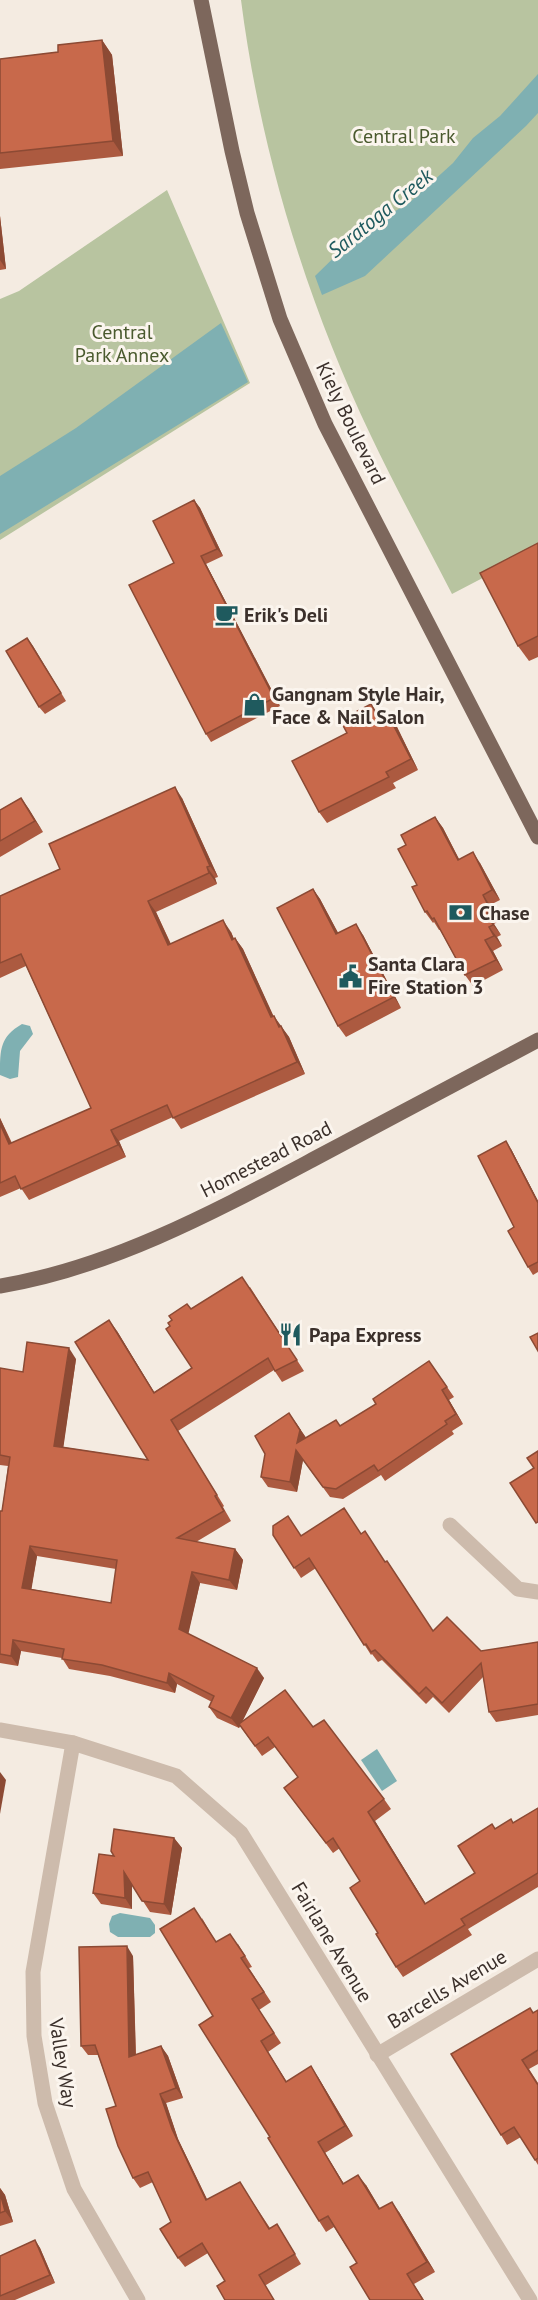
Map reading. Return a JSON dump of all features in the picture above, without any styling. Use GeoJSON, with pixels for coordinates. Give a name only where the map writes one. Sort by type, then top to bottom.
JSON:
{"type":"FeatureCollection","features":[{"type":"Feature","properties":{"kind":"main road","name":"Kiely Boulevard"},"geometry":{"type":"LineString","coordinates":[[201,0],[231,151],[247,213],[280,319],[325,424],[538,837]]}},
{"type":"Feature","properties":{"kind":"main road","name":"Homestead Road"},"geometry":{"type":"LineString","coordinates":[[0,1286],[62,1273],[140,1243],[234,1201],[538,1040]]}},
{"type":"Feature","properties":{"kind":"street"},"geometry":{"type":"LineString","coordinates":[[450,1525],[518,1589],[538,1592]]}},
{"type":"Feature","properties":{"kind":"street","name":"Fairlane Avenue"},"geometry":{"type":"LineString","coordinates":[[0,1730],[73,1743],[176,1776],[241,1833],[530,2300]]}},
{"type":"Feature","properties":{"kind":"street","name":"Valley Way"},"geometry":{"type":"LineString","coordinates":[[73,1743],[33,1972],[34,2036],[45,2103],[74,2189],[138,2300]]}},
{"type":"Feature","properties":{"kind":"street","name":"Barcells Avenue"},"geometry":{"type":"LineString","coordinates":[[377,2055],[538,1959]]}},
{"type":"Feature","properties":{"kind":"green space","name":"Central Park"},"geometry":{"type":"Polygon","coordinates":[[[241,0],[538,0],[538,549],[452,594],[371,436],[306,278],[273,168],[249,56],[241,0]]]}},
{"type":"Feature","properties":{"kind":"green space","name":"Central Park Annex"},"geometry":{"type":"Polygon","coordinates":[[[167,190],[250,383],[0,540],[0,299],[19,291],[167,190]]]}},
{"type":"Feature","properties":{"kind":"water"},"geometry":{"type":"Polygon","coordinates":[[[538,74],[538,113],[526,126],[365,276],[322,295],[315,276],[358,234],[410,202],[453,163],[473,138],[500,116],[538,74]]]}},
{"type":"Feature","properties":{"kind":"water"},"geometry":{"type":"Polygon","coordinates":[[[221,323],[248,382],[0,534],[0,476],[76,428],[221,323]]]}},
{"type":"Feature","properties":{"kind":"water"},"geometry":{"type":"Polygon","coordinates":[[[22,1024],[30,1026],[33,1034],[20,1051],[18,1077],[10,1079],[0,1075],[1,1051],[5,1039],[22,1024]]]}},
{"type":"Feature","properties":{"kind":"water"},"geometry":{"type":"Polygon","coordinates":[[[377,1749],[397,1781],[382,1791],[361,1760],[377,1749]]]}},
{"type":"Feature","properties":{"kind":"water"},"geometry":{"type":"Polygon","coordinates":[[[120,1913],[150,1918],[155,1925],[155,1933],[150,1937],[118,1937],[110,1932],[109,1924],[112,1916],[120,1913]]]}},
{"type":"Feature","properties":{"kind":"building"},"geometry":{"type":"Polygon","coordinates":[[[102,40],[113,141],[0,153],[0,59],[58,52],[58,45],[102,40]]]}},
{"type":"Feature","properties":{"kind":"building"},"geometry":{"type":"Polygon","coordinates":[[[194,500],[217,549],[201,556],[274,698],[206,734],[129,585],[174,563],[153,521],[194,500]]]}},
{"type":"Feature","properties":{"kind":"building"},"geometry":{"type":"Polygon","coordinates":[[[538,543],[538,636],[518,646],[480,573],[538,543]]]}},
{"type":"Feature","properties":{"kind":"building"},"geometry":{"type":"Polygon","coordinates":[[[27,638],[61,693],[39,707],[6,651],[27,638]]]}},
{"type":"Feature","properties":{"kind":"building"},"geometry":{"type":"Polygon","coordinates":[[[371,704],[380,721],[389,717],[411,759],[386,772],[389,777],[319,812],[292,761],[347,733],[340,720],[371,704]]]}},
{"type":"Feature","properties":{"kind":"building"},"geometry":{"type":"Polygon","coordinates":[[[175,787],[210,866],[207,867],[209,873],[148,901],[168,945],[223,920],[232,940],[235,938],[271,1017],[274,1016],[279,1027],[281,1026],[297,1062],[173,1118],[167,1105],[111,1130],[118,1145],[21,1189],[15,1176],[0,1183],[0,1124],[9,1144],[91,1108],[21,954],[0,963],[0,896],[60,869],[49,844],[175,787]]]}},
{"type":"Feature","properties":{"kind":"building"},"geometry":{"type":"Polygon","coordinates":[[[21,798],[35,821],[0,841],[0,810],[21,798]]]}},
{"type":"Feature","properties":{"kind":"building","name":"Chase"},"geometry":{"type":"Polygon","coordinates":[[[435,817],[458,860],[473,852],[492,890],[483,895],[491,911],[487,913],[493,925],[489,927],[494,936],[485,940],[496,960],[465,975],[434,918],[432,919],[427,911],[425,912],[412,887],[417,885],[398,849],[406,845],[401,835],[435,817]]]}},
{"type":"Feature","properties":{"kind":"building","name":"Santa Clara Fire Station 3"},"geometry":{"type":"Polygon","coordinates":[[[313,889],[336,934],[356,924],[394,997],[338,1026],[277,908],[313,889]]]}},
{"type":"Feature","properties":{"kind":"building"},"geometry":{"type":"Polygon","coordinates":[[[506,1141],[538,1203],[538,1262],[528,1267],[508,1231],[514,1227],[478,1156],[506,1141]]]}},
{"type":"Feature","properties":{"kind":"building"},"geometry":{"type":"Polygon","coordinates":[[[242,1277],[297,1360],[275,1371],[268,1358],[171,1420],[217,1495],[215,1496],[224,1511],[177,1538],[235,1549],[229,1580],[192,1572],[179,1629],[257,1668],[231,1718],[209,1707],[214,1696],[169,1673],[167,1683],[102,1665],[62,1659],[64,1649],[13,1640],[11,1656],[0,1654],[0,1511],[2,1511],[10,1457],[0,1455],[0,1368],[23,1372],[27,1342],[69,1348],[54,1446],[148,1460],[75,1342],[109,1320],[154,1393],[192,1368],[166,1329],[172,1320],[169,1316],[187,1304],[191,1309],[242,1277]],[[30,1546],[22,1588],[111,1603],[117,1560],[30,1546]]]}},
{"type":"Feature","properties":{"kind":"building"},"geometry":{"type":"Polygon","coordinates":[[[538,1333],[538,1351],[530,1337],[538,1333]]]}},
{"type":"Feature","properties":{"kind":"building"},"geometry":{"type":"Polygon","coordinates":[[[429,1361],[447,1387],[442,1390],[456,1414],[445,1421],[447,1424],[378,1471],[374,1465],[336,1489],[323,1487],[296,1450],[290,1482],[261,1477],[265,1454],[255,1436],[289,1413],[300,1430],[297,1443],[336,1420],[340,1426],[376,1404],[373,1399],[429,1361]]]}},
{"type":"Feature","properties":{"kind":"building"},"geometry":{"type":"Polygon","coordinates":[[[538,1451],[538,1522],[536,1523],[510,1483],[534,1468],[527,1458],[538,1451]]]}},
{"type":"Feature","properties":{"kind":"building"},"geometry":{"type":"Polygon","coordinates":[[[344,1508],[361,1534],[365,1531],[385,1562],[387,1561],[433,1631],[447,1617],[481,1651],[538,1642],[538,1704],[489,1712],[481,1663],[442,1703],[426,1687],[419,1694],[375,1650],[371,1652],[366,1644],[364,1645],[309,1558],[294,1568],[273,1535],[273,1526],[288,1516],[301,1536],[344,1508]]]}},
{"type":"Feature","properties":{"kind":"building"},"geometry":{"type":"Polygon","coordinates":[[[285,1690],[313,1727],[324,1720],[384,1799],[368,1812],[425,1904],[475,1873],[458,1846],[492,1824],[495,1829],[511,1819],[513,1823],[538,1808],[538,1873],[461,1919],[465,1925],[396,1967],[350,1888],[360,1881],[333,1838],[326,1843],[284,1788],[298,1777],[268,1737],[255,1746],[239,1724],[285,1690]]]}},
{"type":"Feature","properties":{"kind":"building"},"geometry":{"type":"Polygon","coordinates":[[[114,1829],[174,1838],[164,1904],[142,1901],[124,1872],[125,1898],[93,1893],[99,1854],[114,1856],[111,1851],[114,1829]]]}},
{"type":"Feature","properties":{"kind":"building"},"geometry":{"type":"Polygon","coordinates":[[[194,1908],[216,1942],[230,1934],[245,1956],[241,1958],[264,1992],[252,1999],[274,2033],[261,2041],[286,2082],[311,2066],[345,2126],[318,2142],[343,2184],[358,2175],[379,2209],[392,2202],[427,2262],[407,2274],[423,2300],[370,2300],[350,2267],[357,2263],[328,2216],[319,2221],[268,2138],[270,2137],[199,2025],[213,2016],[160,1929],[194,1908]]]}},
{"type":"Feature","properties":{"kind":"building"},"geometry":{"type":"Polygon","coordinates":[[[127,1946],[129,2057],[161,2046],[176,2088],[160,2094],[172,2129],[206,2200],[240,2182],[269,2229],[277,2224],[295,2254],[259,2275],[274,2300],[225,2300],[217,2286],[225,2281],[202,2243],[178,2258],[160,2229],[171,2222],[148,2172],[133,2178],[118,2146],[106,2109],[116,2106],[95,2045],[81,2046],[79,1947],[127,1946]]]}},
{"type":"Feature","properties":{"kind":"building"},"geometry":{"type":"Polygon","coordinates":[[[530,2008],[533,2013],[538,2010],[538,2050],[522,2060],[538,2085],[538,2158],[535,2160],[514,2127],[501,2135],[451,2054],[530,2008]]]}},
{"type":"Feature","properties":{"kind":"building"},"geometry":{"type":"Polygon","coordinates":[[[0,2193],[5,2211],[0,2213],[0,2193]]]}},
{"type":"Feature","properties":{"kind":"building"},"geometry":{"type":"Polygon","coordinates":[[[35,2240],[50,2275],[0,2296],[0,2256],[35,2240]]]}},
{"type":"Feature","properties":{"kind":"place","name":"Erik's Deli"},"geometry":{"type":"Point","coordinates":[226,615]}},
{"type":"Feature","properties":{"kind":"place","name":"Gangnam Style Hair, Face & Nail Salon"},"geometry":{"type":"Point","coordinates":[254,705]}},
{"type":"Feature","properties":{"kind":"place","name":"Chase"},"geometry":{"type":"Point","coordinates":[461,913]}},
{"type":"Feature","properties":{"kind":"place","name":"Santa Clara Fire Station 3"},"geometry":{"type":"Point","coordinates":[350,976]}},
{"type":"Feature","properties":{"kind":"place","name":"Papa Express"},"geometry":{"type":"Point","coordinates":[291,1335]}},
{"type":"Feature","properties":{"kind":"water label","name":"Saratoga Creek"},"geometry":{"type":"Point","coordinates":[380,213]}}]}
